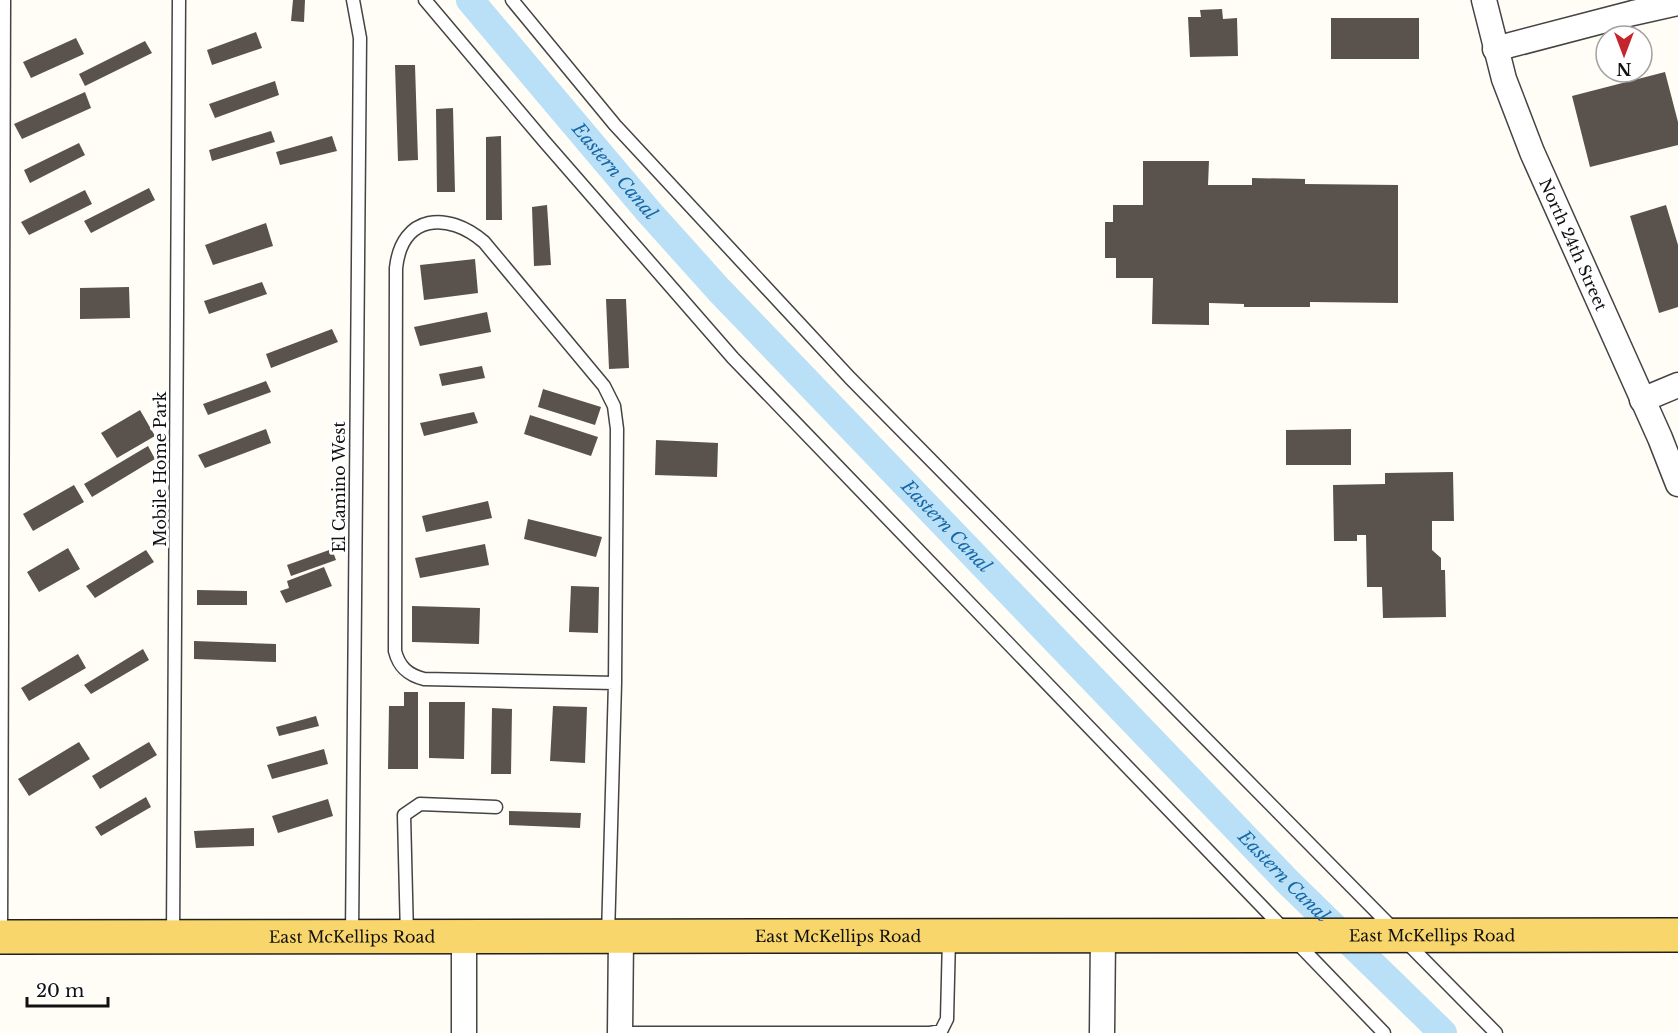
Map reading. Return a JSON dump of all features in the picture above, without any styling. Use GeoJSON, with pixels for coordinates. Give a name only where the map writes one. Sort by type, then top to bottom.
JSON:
{"type":"FeatureCollection","features":[{"type":"Feature","properties":{"kind":"main road","name":"East McKellips Road"},"geometry":{"type":"LineString","coordinates":[[0,938],[1678,935]]}},
{"type":"Feature","properties":{"kind":"street","name":"North 24th Street"},"geometry":{"type":"LineString","coordinates":[[1484,0],[1504,79],[1532,152],[1678,484]]}},
{"type":"Feature","properties":{"kind":"street"},"geometry":{"type":"LineString","coordinates":[[1495,49],[1678,3]]}},
{"type":"Feature","properties":{"kind":"street"},"geometry":{"type":"LineString","coordinates":[[1642,400],[1678,385]]}},
{"type":"Feature","properties":{"kind":"street"},"geometry":{"type":"LineString","coordinates":[[1102,1033],[1103,937]]}},
{"type":"Feature","properties":{"kind":"street"},"geometry":{"type":"LineString","coordinates":[[464,938],[464,1033]]}},
{"type":"Feature","properties":{"kind":"street"},"geometry":{"type":"LineString","coordinates":[[614,938],[622,1033]]}},
{"type":"Feature","properties":{"kind":"lane"},"geometry":{"type":"LineString","coordinates":[[0,938],[4,0]]}},
{"type":"Feature","properties":{"kind":"lane","name":"Mobile Home Park"},"geometry":{"type":"LineString","coordinates":[[173,938],[179,0]]}},
{"type":"Feature","properties":{"kind":"lane","name":"El Camino West"},"geometry":{"type":"LineString","coordinates":[[352,938],[360,38],[353,0]]}},
{"type":"Feature","properties":{"kind":"lane"},"geometry":{"type":"LineString","coordinates":[[425,0],[544,141],[734,358],[1384,1033]]}},
{"type":"Feature","properties":{"kind":"lane"},"geometry":{"type":"LineString","coordinates":[[512,0],[615,125],[850,378],[1388,936],[1496,1033]]}},
{"type":"Feature","properties":{"kind":"lane"},"geometry":{"type":"LineString","coordinates":[[614,938],[617,429],[614,406],[609,394],[484,242],[459,225],[429,223],[418,226],[401,243],[396,268],[395,651],[397,660],[401,668],[408,673],[424,679],[615,683]]}},
{"type":"Feature","properties":{"kind":"lane"},"geometry":{"type":"LineString","coordinates":[[407,938],[404,815],[420,804],[496,807]]}},
{"type":"Feature","properties":{"kind":"lane"},"geometry":{"type":"LineString","coordinates":[[949,937],[947,1019],[952,1033]]}},
{"type":"Feature","properties":{"kind":"lane"},"geometry":{"type":"LineString","coordinates":[[622,1033],[930,1033],[941,1031],[947,1019]]}},
{"type":"Feature","properties":{"kind":"building"},"geometry":{"type":"Polygon","coordinates":[[[293,0],[305,0],[304,22],[291,21],[293,0]]]}},
{"type":"Feature","properties":{"kind":"building"},"geometry":{"type":"Polygon","coordinates":[[[1222,9],[1223,19],[1237,18],[1238,56],[1190,57],[1188,17],[1201,17],[1200,10],[1222,9]]]}},
{"type":"Feature","properties":{"kind":"building"},"geometry":{"type":"Polygon","coordinates":[[[1331,18],[1419,18],[1419,59],[1331,59],[1331,18]]]}},
{"type":"Feature","properties":{"kind":"building"},"geometry":{"type":"Polygon","coordinates":[[[256,32],[262,48],[212,65],[207,50],[256,32]]]}},
{"type":"Feature","properties":{"kind":"building"},"geometry":{"type":"Polygon","coordinates":[[[76,38],[84,54],[31,78],[23,62],[76,38]]]}},
{"type":"Feature","properties":{"kind":"building"},"geometry":{"type":"Polygon","coordinates":[[[145,41],[152,53],[85,86],[79,74],[145,41]]]}},
{"type":"Feature","properties":{"kind":"building"},"geometry":{"type":"Polygon","coordinates":[[[395,65],[415,65],[418,160],[398,161],[395,65]]]}},
{"type":"Feature","properties":{"kind":"building"},"geometry":{"type":"Polygon","coordinates":[[[1665,72],[1678,122],[1678,145],[1590,167],[1572,96],[1618,84],[1654,84],[1654,75],[1665,72]]]}},
{"type":"Feature","properties":{"kind":"building"},"geometry":{"type":"Polygon","coordinates":[[[275,81],[279,95],[215,118],[209,104],[275,81]]]}},
{"type":"Feature","properties":{"kind":"building"},"geometry":{"type":"Polygon","coordinates":[[[85,92],[91,108],[22,139],[14,124],[85,92]]]}},
{"type":"Feature","properties":{"kind":"building"},"geometry":{"type":"Polygon","coordinates":[[[453,108],[455,192],[437,192],[436,109],[453,108]]]}},
{"type":"Feature","properties":{"kind":"building"},"geometry":{"type":"Polygon","coordinates":[[[271,131],[275,142],[212,161],[209,150],[271,131]]]}},
{"type":"Feature","properties":{"kind":"building"},"geometry":{"type":"Polygon","coordinates":[[[332,136],[337,151],[280,165],[276,152],[332,136]]]}},
{"type":"Feature","properties":{"kind":"building"},"geometry":{"type":"Polygon","coordinates":[[[501,136],[502,220],[486,220],[486,137],[501,136]]]}},
{"type":"Feature","properties":{"kind":"building"},"geometry":{"type":"Polygon","coordinates":[[[79,143],[85,155],[30,183],[24,170],[79,143]]]}},
{"type":"Feature","properties":{"kind":"building"},"geometry":{"type":"Polygon","coordinates":[[[1143,161],[1209,161],[1208,185],[1252,185],[1252,178],[1305,179],[1305,184],[1398,185],[1398,303],[1310,302],[1310,307],[1244,307],[1244,304],[1209,303],[1209,325],[1152,324],[1153,278],[1116,278],[1116,258],[1105,258],[1105,222],[1113,222],[1113,205],[1143,205],[1143,161]]]}},
{"type":"Feature","properties":{"kind":"building"},"geometry":{"type":"Polygon","coordinates":[[[149,188],[155,200],[91,233],[84,221],[149,188]]]}},
{"type":"Feature","properties":{"kind":"building"},"geometry":{"type":"Polygon","coordinates":[[[85,190],[92,204],[29,235],[21,222],[85,190]]]}},
{"type":"Feature","properties":{"kind":"building"},"geometry":{"type":"Polygon","coordinates":[[[547,205],[551,265],[534,266],[532,207],[547,205]]]}},
{"type":"Feature","properties":{"kind":"building"},"geometry":{"type":"Polygon","coordinates":[[[1666,205],[1678,245],[1678,307],[1659,313],[1630,216],[1666,205]]]}},
{"type":"Feature","properties":{"kind":"building"},"geometry":{"type":"Polygon","coordinates":[[[266,223],[273,246],[213,265],[205,245],[266,223]]]}},
{"type":"Feature","properties":{"kind":"building"},"geometry":{"type":"Polygon","coordinates":[[[475,259],[478,293],[424,300],[420,265],[475,259]]]}},
{"type":"Feature","properties":{"kind":"building"},"geometry":{"type":"Polygon","coordinates":[[[262,282],[267,294],[209,314],[204,301],[262,282]]]}},
{"type":"Feature","properties":{"kind":"building"},"geometry":{"type":"Polygon","coordinates":[[[129,287],[130,318],[80,319],[80,288],[129,287]]]}},
{"type":"Feature","properties":{"kind":"building"},"geometry":{"type":"Polygon","coordinates":[[[606,299],[626,299],[629,368],[609,369],[606,299]]]}},
{"type":"Feature","properties":{"kind":"building"},"geometry":{"type":"Polygon","coordinates":[[[487,312],[491,332],[420,346],[414,327],[487,312]]]}},
{"type":"Feature","properties":{"kind":"building"},"geometry":{"type":"Polygon","coordinates":[[[332,329],[338,342],[271,368],[266,354],[332,329]]]}},
{"type":"Feature","properties":{"kind":"building"},"geometry":{"type":"Polygon","coordinates":[[[482,366],[485,378],[442,386],[439,374],[482,366]]]}},
{"type":"Feature","properties":{"kind":"building"},"geometry":{"type":"Polygon","coordinates":[[[266,381],[271,392],[208,415],[203,404],[266,381]]]}},
{"type":"Feature","properties":{"kind":"building"},"geometry":{"type":"Polygon","coordinates":[[[543,389],[601,407],[595,425],[538,407],[543,389]]]}},
{"type":"Feature","properties":{"kind":"building"},"geometry":{"type":"Polygon","coordinates":[[[140,410],[155,436],[117,458],[101,433],[140,410]]]}},
{"type":"Feature","properties":{"kind":"building"},"geometry":{"type":"Polygon","coordinates":[[[474,412],[478,423],[424,436],[420,423],[474,412]]]}},
{"type":"Feature","properties":{"kind":"building"},"geometry":{"type":"Polygon","coordinates":[[[530,415],[598,437],[591,456],[524,434],[530,415]]]}},
{"type":"Feature","properties":{"kind":"building"},"geometry":{"type":"Polygon","coordinates":[[[266,429],[271,443],[205,468],[198,455],[266,429]]]}},
{"type":"Feature","properties":{"kind":"building"},"geometry":{"type":"Polygon","coordinates":[[[1351,429],[1351,465],[1286,465],[1286,430],[1351,429]]]}},
{"type":"Feature","properties":{"kind":"building"},"geometry":{"type":"Polygon","coordinates":[[[656,440],[718,443],[717,477],[655,475],[656,440]]]}},
{"type":"Feature","properties":{"kind":"building"},"geometry":{"type":"Polygon","coordinates":[[[148,446],[155,459],[92,497],[84,484],[148,446]]]}},
{"type":"Feature","properties":{"kind":"building"},"geometry":{"type":"Polygon","coordinates":[[[1453,472],[1454,521],[1432,521],[1432,550],[1441,558],[1441,570],[1445,570],[1446,617],[1383,618],[1382,587],[1367,587],[1366,535],[1357,535],[1357,541],[1334,541],[1333,485],[1385,484],[1385,473],[1453,472]]]}},
{"type":"Feature","properties":{"kind":"building"},"geometry":{"type":"Polygon","coordinates":[[[74,485],[84,502],[33,531],[23,514],[74,485]]]}},
{"type":"Feature","properties":{"kind":"building"},"geometry":{"type":"Polygon","coordinates":[[[488,501],[492,518],[426,532],[422,516],[488,501]]]}},
{"type":"Feature","properties":{"kind":"building"},"geometry":{"type":"Polygon","coordinates":[[[528,519],[602,537],[596,557],[524,539],[528,519]]]}},
{"type":"Feature","properties":{"kind":"building"},"geometry":{"type":"Polygon","coordinates":[[[485,544],[489,565],[420,578],[415,558],[485,544]]]}},
{"type":"Feature","properties":{"kind":"building"},"geometry":{"type":"Polygon","coordinates":[[[68,548],[80,569],[39,592],[27,572],[68,548]]]}},
{"type":"Feature","properties":{"kind":"building"},"geometry":{"type":"Polygon","coordinates":[[[332,549],[336,560],[291,576],[287,565],[332,549]]]}},
{"type":"Feature","properties":{"kind":"building"},"geometry":{"type":"Polygon","coordinates":[[[146,550],[154,562],[95,598],[86,586],[146,550]]]}},
{"type":"Feature","properties":{"kind":"building"},"geometry":{"type":"Polygon","coordinates":[[[324,567],[332,586],[286,603],[280,591],[289,588],[287,581],[324,567]]]}},
{"type":"Feature","properties":{"kind":"building"},"geometry":{"type":"Polygon","coordinates":[[[571,586],[599,587],[598,633],[569,632],[571,586]]]}},
{"type":"Feature","properties":{"kind":"building"},"geometry":{"type":"Polygon","coordinates":[[[197,590],[247,591],[247,605],[197,605],[197,590]]]}},
{"type":"Feature","properties":{"kind":"building"},"geometry":{"type":"Polygon","coordinates":[[[412,606],[480,608],[479,644],[412,642],[412,606]]]}},
{"type":"Feature","properties":{"kind":"building"},"geometry":{"type":"Polygon","coordinates":[[[194,641],[276,644],[276,662],[194,659],[194,641]]]}},
{"type":"Feature","properties":{"kind":"building"},"geometry":{"type":"Polygon","coordinates":[[[143,649],[149,660],[91,694],[84,685],[143,649]]]}},
{"type":"Feature","properties":{"kind":"building"},"geometry":{"type":"Polygon","coordinates":[[[78,654],[86,668],[29,701],[21,688],[78,654]]]}},
{"type":"Feature","properties":{"kind":"building"},"geometry":{"type":"Polygon","coordinates":[[[404,692],[418,692],[418,769],[388,769],[389,706],[404,706],[404,692]]]}},
{"type":"Feature","properties":{"kind":"building"},"geometry":{"type":"Polygon","coordinates":[[[429,702],[465,702],[464,759],[429,758],[429,702]]]}},
{"type":"Feature","properties":{"kind":"building"},"geometry":{"type":"Polygon","coordinates":[[[553,706],[587,707],[585,763],[550,761],[553,706]]]}},
{"type":"Feature","properties":{"kind":"building"},"geometry":{"type":"Polygon","coordinates":[[[492,708],[512,709],[511,774],[491,774],[492,708]]]}},
{"type":"Feature","properties":{"kind":"building"},"geometry":{"type":"Polygon","coordinates":[[[316,716],[319,726],[279,736],[276,727],[316,716]]]}},
{"type":"Feature","properties":{"kind":"building"},"geometry":{"type":"Polygon","coordinates":[[[79,742],[90,759],[29,796],[18,779],[79,742]]]}},
{"type":"Feature","properties":{"kind":"building"},"geometry":{"type":"Polygon","coordinates":[[[149,742],[157,755],[100,789],[92,776],[149,742]]]}},
{"type":"Feature","properties":{"kind":"building"},"geometry":{"type":"Polygon","coordinates":[[[324,749],[328,764],[272,779],[267,765],[324,749]]]}},
{"type":"Feature","properties":{"kind":"building"},"geometry":{"type":"Polygon","coordinates":[[[146,797],[151,807],[101,836],[95,827],[146,797]]]}},
{"type":"Feature","properties":{"kind":"building"},"geometry":{"type":"Polygon","coordinates":[[[328,799],[333,816],[278,833],[272,816],[328,799]]]}},
{"type":"Feature","properties":{"kind":"building"},"geometry":{"type":"Polygon","coordinates":[[[509,811],[581,813],[580,828],[509,825],[509,811]]]}},
{"type":"Feature","properties":{"kind":"building"},"geometry":{"type":"Polygon","coordinates":[[[254,828],[254,846],[196,848],[194,831],[254,828]]]}},
{"type":"Feature","properties":{"kind":"waterway","name":"Eastern Canal"},"geometry":{"type":"LineString","coordinates":[[470,0],[648,211],[719,290],[1287,881],[1443,1033]]}}]}
